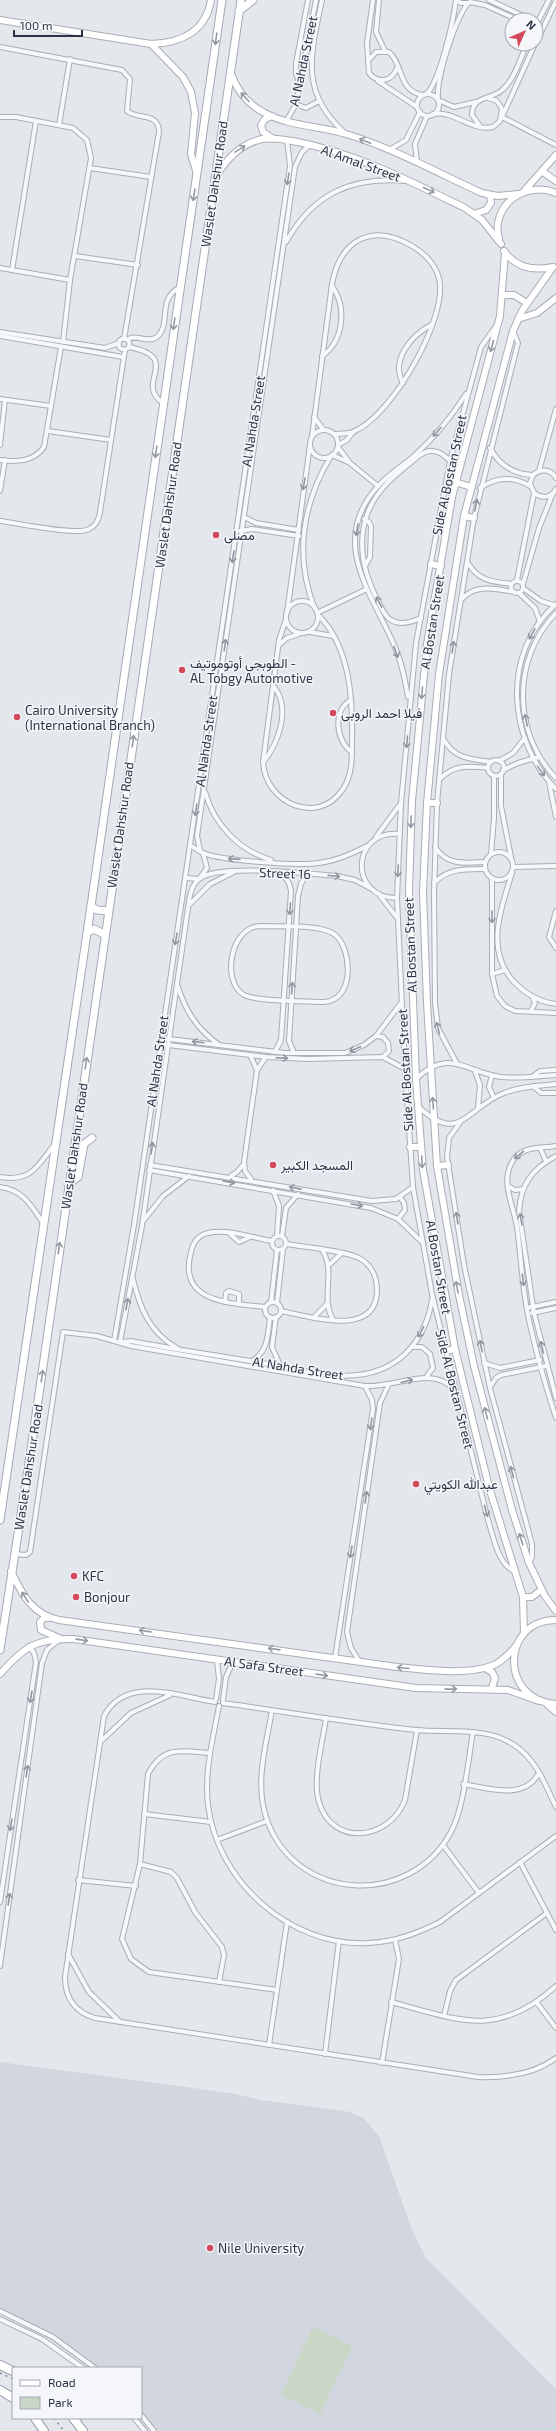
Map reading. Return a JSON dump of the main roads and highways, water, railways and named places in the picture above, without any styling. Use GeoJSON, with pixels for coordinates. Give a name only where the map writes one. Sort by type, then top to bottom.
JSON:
{"type":"FeatureCollection","features":[{"type":"Feature","properties":{"kind":"highway"},"geometry":{"type":"LineString","coordinates":[[0,2365],[12,2371]]}},
{"type":"Feature","properties":{"kind":"highway"},"geometry":{"type":"LineString","coordinates":[[0,2390],[12,2397]]}},
{"type":"Feature","properties":{"kind":"highway"},"geometry":{"type":"LineString","coordinates":[[35,2419],[44,2431]]}},
{"type":"Feature","properties":{"kind":"highway"},"geometry":{"type":"LineString","coordinates":[[74,2419],[83,2431]]}},
{"type":"Feature","properties":{"kind":"main road","name":"Waslet Dahshur Road"},"geometry":{"type":"LineString","coordinates":[[0,1520],[44,1225],[54,1145],[88,932],[222,0]]}},
{"type":"Feature","properties":{"kind":"main road","name":"Waslet Dahshur Road"},"geometry":{"type":"LineString","coordinates":[[0,1650],[11,1571],[30,1456],[104,934],[240,0]]}},
{"type":"Feature","properties":{"kind":"main road"},"geometry":{"type":"LineString","coordinates":[[239,10],[253,0]]}},
{"type":"Feature","properties":{"kind":"main road"},"geometry":{"type":"LineString","coordinates":[[91,906],[101,911],[108,911]]}},
{"type":"Feature","properties":{"kind":"main road"},"geometry":{"type":"LineString","coordinates":[[88,932],[94,929],[104,934]]}},
{"type":"Feature","properties":{"kind":"main road"},"geometry":{"type":"LineString","coordinates":[[68,1184],[78,1177],[84,1144],[92,1138]]}},
{"type":"Feature","properties":{"kind":"railway"},"geometry":{"type":"LineString","coordinates":[[0,2373],[12,2379]]}},
{"type":"Feature","properties":{"kind":"railway"},"geometry":{"type":"LineString","coordinates":[[55,2419],[64,2431]]}},
{"type":"Feature","properties":{"kind":"place","name":"مصلى"},"geometry":{"type":"Point","coordinates":[216,535]}},
{"type":"Feature","properties":{"kind":"place","name":"الطوبجى أوتوموتيف - AL Tobgy Automotive"},"geometry":{"type":"Point","coordinates":[182,670]}},
{"type":"Feature","properties":{"kind":"place","name":"فيلا احمد الروبى"},"geometry":{"type":"Point","coordinates":[333,713]}},
{"type":"Feature","properties":{"kind":"place","name":"Cairo University (International Branch)"},"geometry":{"type":"Point","coordinates":[17,717]}},
{"type":"Feature","properties":{"kind":"place","name":"المسجد الكبير"},"geometry":{"type":"Point","coordinates":[273,1165]}},
{"type":"Feature","properties":{"kind":"place","name":"عبدالله الكويتي"},"geometry":{"type":"Point","coordinates":[416,1484]}},
{"type":"Feature","properties":{"kind":"place","name":"KFC"},"geometry":{"type":"Point","coordinates":[74,1576]}},
{"type":"Feature","properties":{"kind":"place","name":"Bonjour"},"geometry":{"type":"Point","coordinates":[76,1597]}},
{"type":"Feature","properties":{"kind":"place","name":"Nile University"},"geometry":{"type":"Point","coordinates":[210,2248]}}]}
